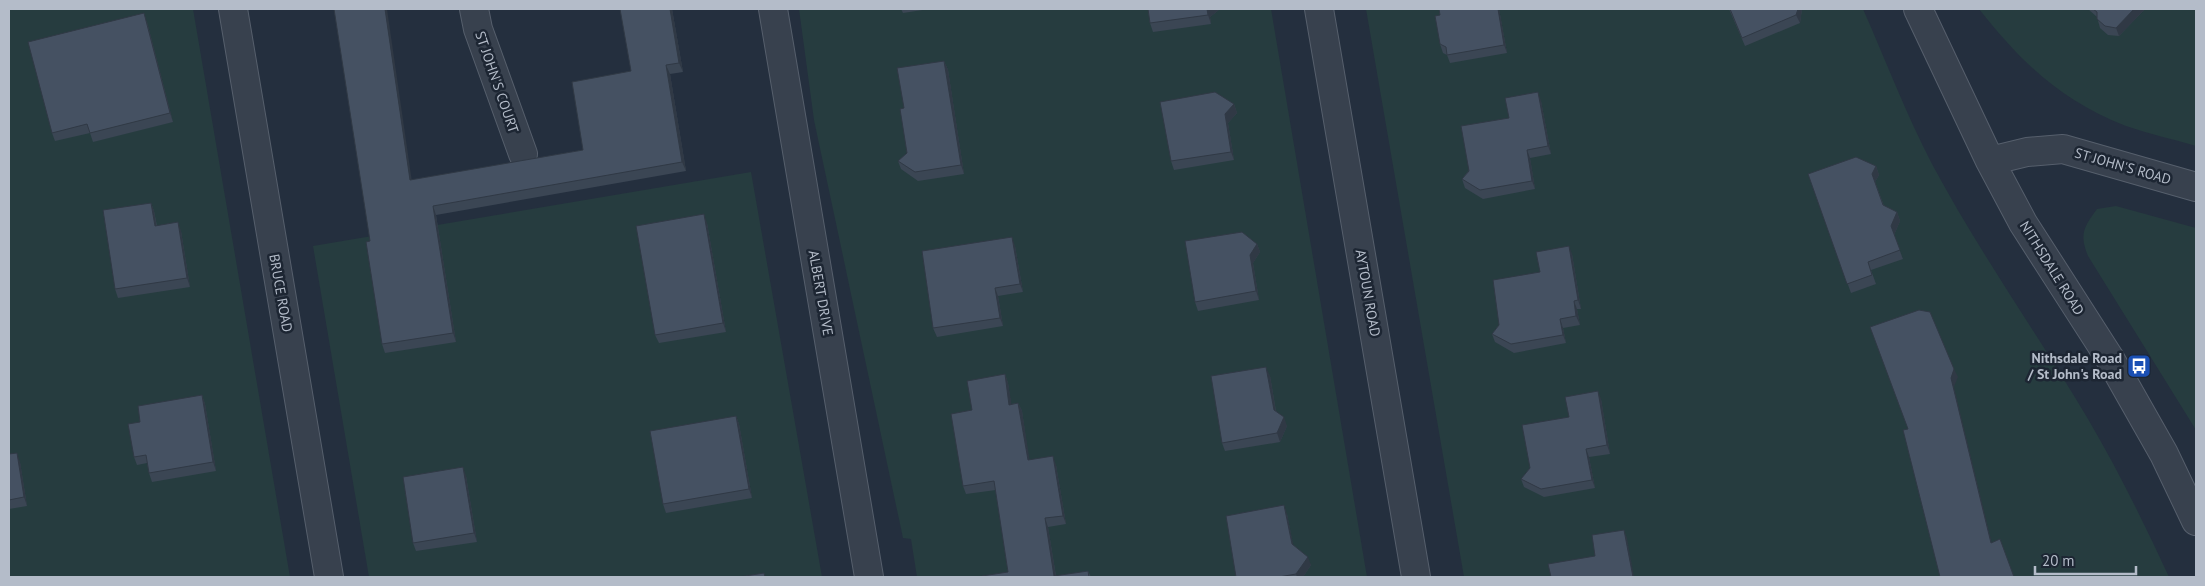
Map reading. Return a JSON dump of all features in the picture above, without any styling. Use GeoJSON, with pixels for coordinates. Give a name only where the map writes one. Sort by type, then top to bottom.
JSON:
{"type":"FeatureCollection","features":[{"type":"Feature","properties":{"kind":"street","name":"BRUCE ROAD"},"geometry":{"type":"LineString","coordinates":[[233,9],[329,577]]}},
{"type":"Feature","properties":{"kind":"street","name":"ST JOHN'S COURT"},"geometry":{"type":"LineString","coordinates":[[474,9],[478,29],[523,154]]}},
{"type":"Feature","properties":{"kind":"street","name":"ALBERT DRIVE"},"geometry":{"type":"LineString","coordinates":[[773,9],[869,577]]}},
{"type":"Feature","properties":{"kind":"street","name":"AYTOUN ROAD"},"geometry":{"type":"LineString","coordinates":[[1319,9],[1416,577]]}},
{"type":"Feature","properties":{"kind":"street","name":"NITHSDALE ROAD"},"geometry":{"type":"LineString","coordinates":[[1918,9],[1990,161],[2024,223],[2109,357],[2164,454],[2196,521]]}},
{"type":"Feature","properties":{"kind":"street","name":"ST JOHN'S ROAD"},"geometry":{"type":"LineString","coordinates":[[1990,161],[2027,152],[2063,148],[2196,187]]}},
{"type":"Feature","properties":{"kind":"green space"},"geometry":{"type":"Polygon","coordinates":[[[9,9],[193,9],[290,577],[9,577],[9,9]]]}},
{"type":"Feature","properties":{"kind":"green space"},"geometry":{"type":"Polygon","coordinates":[[[799,9],[1271,9],[1367,577],[917,577],[911,539],[903,538],[814,120],[799,9]]]}},
{"type":"Feature","properties":{"kind":"green space"},"geometry":{"type":"Polygon","coordinates":[[[1366,9],[1863,9],[1932,164],[1969,229],[2099,438],[2169,577],[1464,577],[1366,9]]]}},
{"type":"Feature","properties":{"kind":"green space"},"geometry":{"type":"Polygon","coordinates":[[[1979,9],[2196,9],[2196,146],[2126,126],[2082,105],[2062,92],[2027,63],[1979,9]]]}},
{"type":"Feature","properties":{"kind":"green space"},"geometry":{"type":"Polygon","coordinates":[[[751,172],[822,577],[369,577],[313,246],[751,172]]]}},
{"type":"Feature","properties":{"kind":"green space"},"geometry":{"type":"Polygon","coordinates":[[[2116,206],[2196,228],[2196,430],[2088,256],[2085,248],[2084,231],[2097,209],[2116,206]]]}},
{"type":"Feature","properties":{"kind":"building"},"geometry":{"type":"Polygon","coordinates":[[[334,9],[385,9],[410,180],[583,150],[572,82],[631,71],[620,9],[670,9],[679,63],[666,65],[682,162],[433,206],[453,333],[382,344],[366,242],[370,241],[334,9]]]}},
{"type":"Feature","properties":{"kind":"building"},"geometry":{"type":"Polygon","coordinates":[[[1148,9],[1207,9],[1208,15],[1150,23],[1148,9]]]}},
{"type":"Feature","properties":{"kind":"building"},"geometry":{"type":"Polygon","coordinates":[[[1439,9],[1498,9],[1504,45],[1447,55],[1446,47],[1440,44],[1435,16],[1440,15],[1439,9]]]}},
{"type":"Feature","properties":{"kind":"building"},"geometry":{"type":"Polygon","coordinates":[[[1730,9],[1798,9],[1796,15],[1742,38],[1730,9]]]}},
{"type":"Feature","properties":{"kind":"building"},"geometry":{"type":"Polygon","coordinates":[[[2093,9],[2134,9],[2116,28],[2105,26],[2097,19],[2097,12],[2093,9]]]}},
{"type":"Feature","properties":{"kind":"building"},"geometry":{"type":"Polygon","coordinates":[[[144,13],[170,113],[90,133],[87,124],[52,133],[28,42],[144,13]]]}},
{"type":"Feature","properties":{"kind":"building"},"geometry":{"type":"Polygon","coordinates":[[[944,61],[961,165],[915,172],[898,161],[907,153],[900,109],[904,108],[897,68],[944,61]]]}},
{"type":"Feature","properties":{"kind":"building"},"geometry":{"type":"Polygon","coordinates":[[[1215,92],[1234,104],[1225,114],[1231,152],[1171,161],[1160,102],[1215,92]]]}},
{"type":"Feature","properties":{"kind":"building"},"geometry":{"type":"Polygon","coordinates":[[[1538,92],[1548,146],[1527,150],[1532,181],[1480,190],[1462,179],[1469,171],[1461,126],[1509,118],[1505,98],[1538,92]]]}},
{"type":"Feature","properties":{"kind":"building"},"geometry":{"type":"Polygon","coordinates":[[[1856,157],[1876,166],[1872,174],[1883,205],[1897,212],[1891,226],[1900,250],[1868,262],[1872,275],[1847,284],[1808,174],[1856,157]]]}},
{"type":"Feature","properties":{"kind":"building"},"geometry":{"type":"Polygon","coordinates":[[[151,203],[155,226],[178,222],[187,278],[115,289],[103,210],[151,203]]]}},
{"type":"Feature","properties":{"kind":"building"},"geometry":{"type":"Polygon","coordinates":[[[704,214],[723,323],[655,335],[636,226],[704,214]]]}},
{"type":"Feature","properties":{"kind":"building"},"geometry":{"type":"Polygon","coordinates":[[[1242,232],[1257,244],[1250,255],[1256,291],[1195,302],[1185,241],[1242,232]]]}},
{"type":"Feature","properties":{"kind":"building"},"geometry":{"type":"Polygon","coordinates":[[[1012,237],[1020,284],[995,288],[1000,318],[933,328],[922,251],[1012,237]]]}},
{"type":"Feature","properties":{"kind":"building"},"geometry":{"type":"Polygon","coordinates":[[[1569,246],[1578,300],[1574,301],[1576,316],[1560,319],[1563,335],[1511,344],[1492,334],[1499,325],[1493,280],[1540,272],[1536,252],[1569,246]]]}},
{"type":"Feature","properties":{"kind":"building"},"geometry":{"type":"Polygon","coordinates":[[[1919,310],[1930,312],[1954,369],[1951,378],[1991,543],[2000,539],[2014,577],[1940,577],[1903,430],[1908,429],[1870,327],[1919,310]]]}},
{"type":"Feature","properties":{"kind":"building"},"geometry":{"type":"Polygon","coordinates":[[[1266,367],[1274,410],[1284,417],[1277,433],[1222,443],[1211,376],[1266,367]]]}},
{"type":"Feature","properties":{"kind":"building"},"geometry":{"type":"Polygon","coordinates":[[[1005,374],[1009,405],[1018,403],[1028,460],[1053,456],[1063,516],[1045,518],[1054,576],[1088,571],[1089,577],[982,576],[1008,572],[994,481],[963,486],[951,414],[972,410],[967,381],[1005,374]]]}},
{"type":"Feature","properties":{"kind":"building"},"geometry":{"type":"Polygon","coordinates":[[[1598,391],[1607,445],[1586,449],[1592,480],[1541,489],[1521,479],[1530,468],[1522,425],[1569,417],[1565,397],[1598,391]]]}},
{"type":"Feature","properties":{"kind":"building"},"geometry":{"type":"Polygon","coordinates":[[[202,395],[213,462],[149,473],[146,455],[134,457],[128,424],[140,422],[138,406],[202,395]]]}},
{"type":"Feature","properties":{"kind":"building"},"geometry":{"type":"Polygon","coordinates":[[[736,416],[749,489],[663,504],[650,431],[736,416]]]}},
{"type":"Feature","properties":{"kind":"building"},"geometry":{"type":"Polygon","coordinates":[[[17,453],[24,497],[9,500],[9,454],[17,453]]]}},
{"type":"Feature","properties":{"kind":"building"},"geometry":{"type":"Polygon","coordinates":[[[463,467],[474,533],[413,543],[403,477],[463,467]]]}},
{"type":"Feature","properties":{"kind":"building"},"geometry":{"type":"Polygon","coordinates":[[[1284,505],[1292,544],[1308,557],[1296,574],[1279,577],[1236,577],[1226,516],[1284,505]]]}},
{"type":"Feature","properties":{"kind":"building"},"geometry":{"type":"Polygon","coordinates":[[[1624,530],[1633,577],[1551,577],[1548,564],[1595,556],[1592,535],[1624,530]]]}},
{"type":"Feature","properties":{"kind":"building"},"geometry":{"type":"Polygon","coordinates":[[[764,573],[765,577],[739,577],[764,573]]]}},
{"type":"Feature","properties":{"kind":"place","name":"Nithsdale Road / St John's Road"},"geometry":{"type":"Point","coordinates":[2139,366]}}]}
